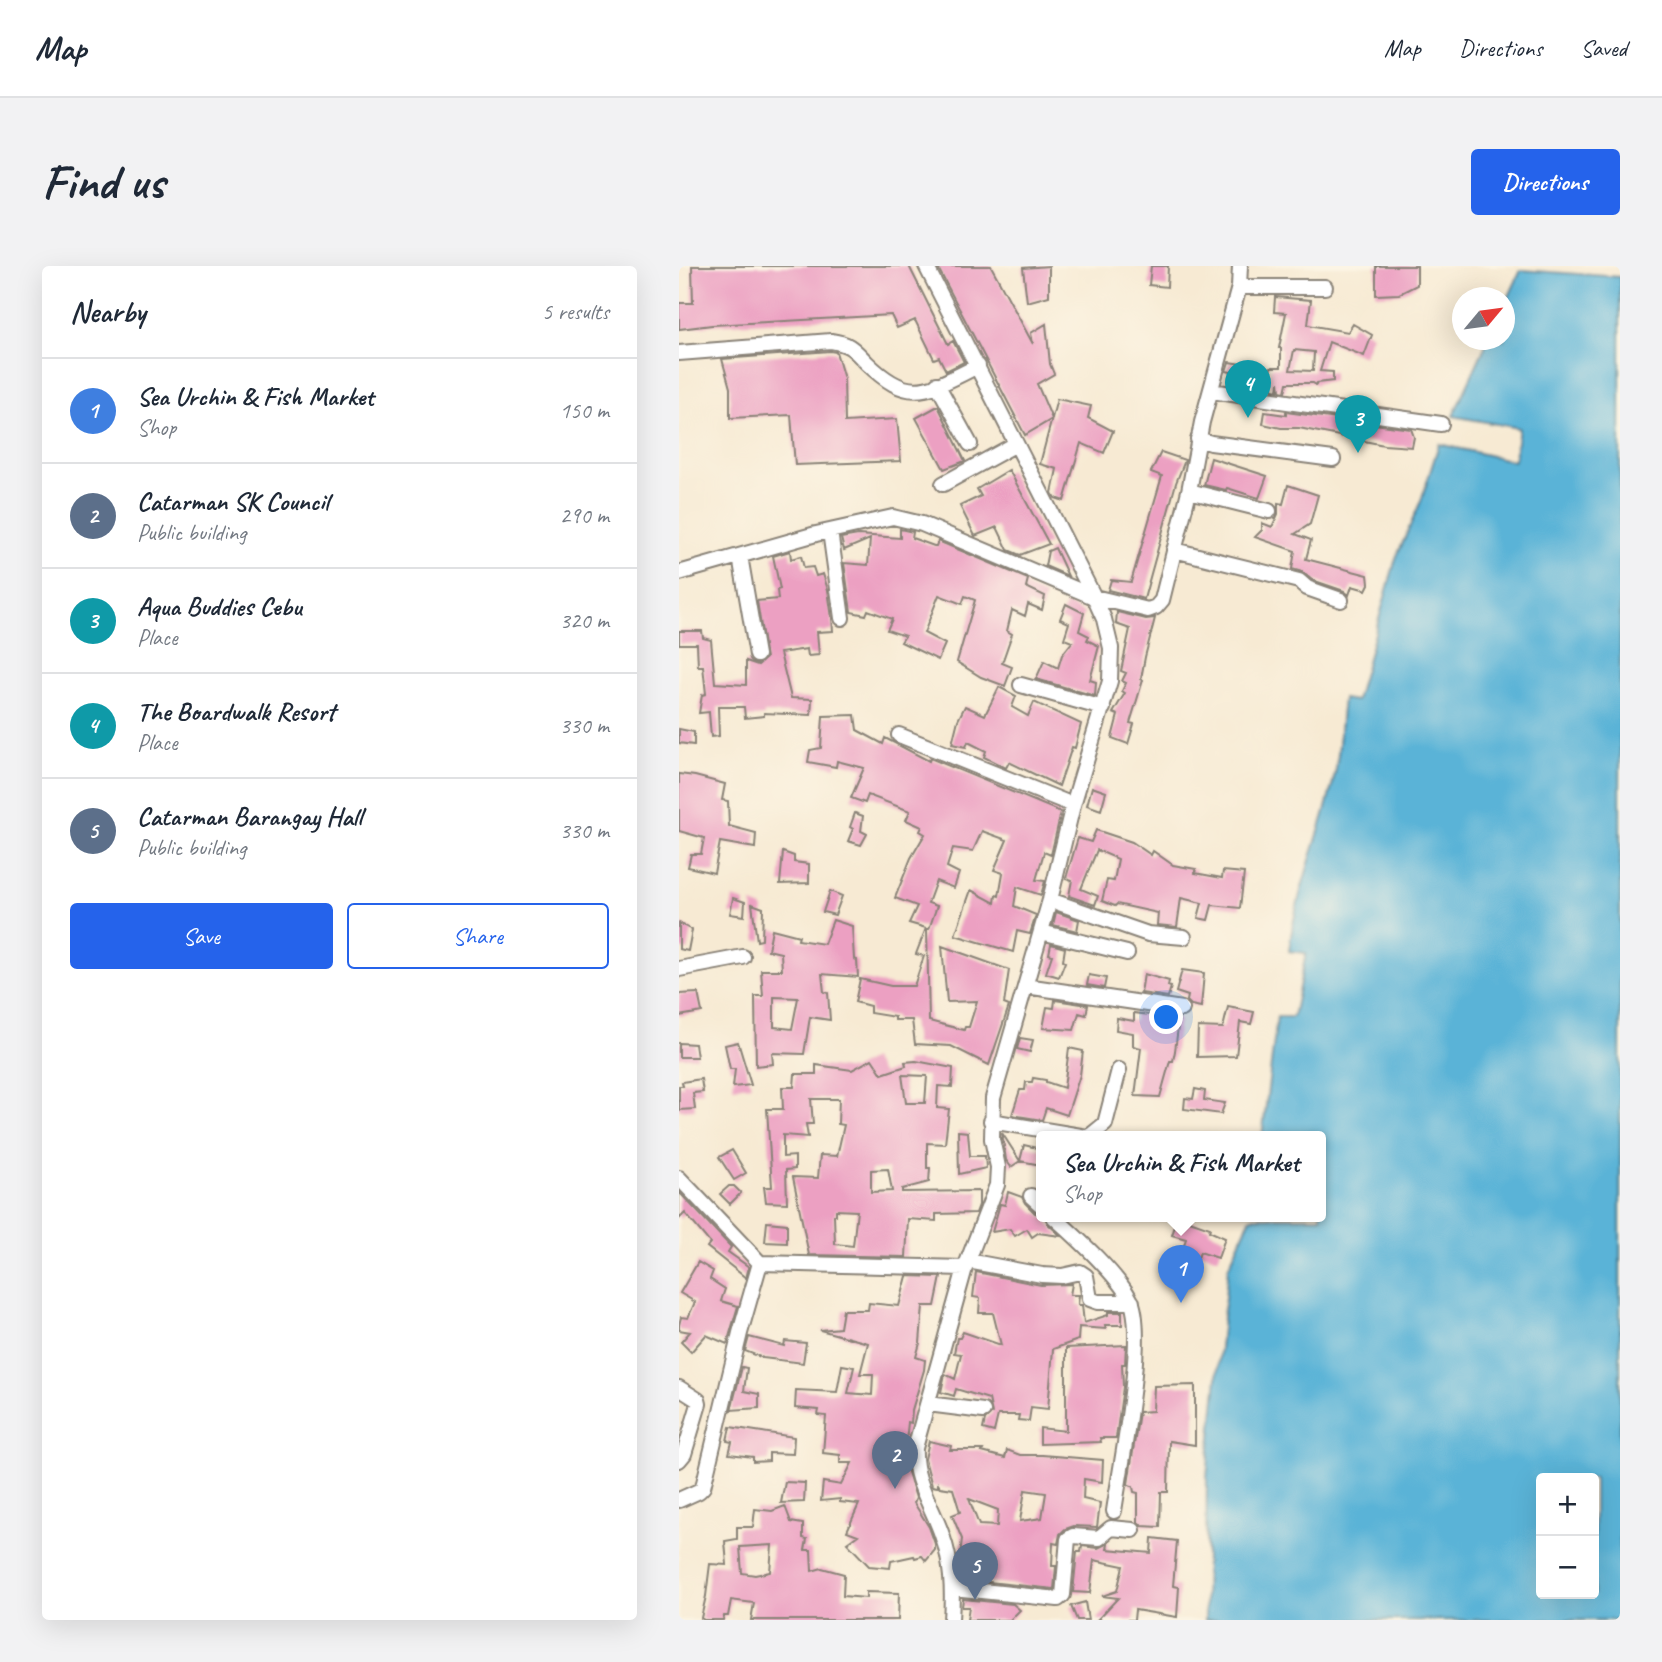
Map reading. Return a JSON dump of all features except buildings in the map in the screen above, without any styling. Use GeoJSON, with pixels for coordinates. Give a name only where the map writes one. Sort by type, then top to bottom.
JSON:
{"type":"FeatureCollection","features":[{"type":"Feature","properties":{"kind":"street"},"geometry":{"type":"LineString","coordinates":[[926,266],[1094,597],[1104,619],[1111,648],[1110,681],[1103,708],[1073,805],[1050,900],[993,1098],[991,1121],[998,1167],[997,1185],[967,1264],[915,1448],[916,1473],[942,1533],[948,1554],[953,1588],[951,1620]]}},
{"type":"Feature","properties":{"kind":"street"},"geometry":{"type":"LineString","coordinates":[[679,573],[830,531],[893,517],[922,524],[1094,597],[1147,610],[1156,607],[1162,600],[1189,491],[1198,439],[1239,287],[1240,266]]}},
{"type":"Feature","properties":{"kind":"street"},"geometry":{"type":"LineString","coordinates":[[1239,287],[1325,287]]}},
{"type":"Feature","properties":{"kind":"street"},"geometry":{"type":"LineString","coordinates":[[679,353],[831,341],[847,343],[882,378],[901,389],[917,391],[978,366]]}},
{"type":"Feature","properties":{"kind":"street"},"geometry":{"type":"LineString","coordinates":[[937,384],[970,443]]}},
{"type":"Feature","properties":{"kind":"street"},"geometry":{"type":"LineString","coordinates":[[1211,391],[1441,424]]}},
{"type":"Feature","properties":{"kind":"street"},"geometry":{"type":"LineString","coordinates":[[1198,439],[1333,459]]}},
{"type":"Feature","properties":{"kind":"street"},"geometry":{"type":"LineString","coordinates":[[943,484],[1016,444]]}},
{"type":"Feature","properties":{"kind":"street"},"geometry":{"type":"LineString","coordinates":[[1189,491],[1269,511]]}},
{"type":"Feature","properties":{"kind":"street"},"geometry":{"type":"LineString","coordinates":[[830,531],[842,618]]}},
{"type":"Feature","properties":{"kind":"street"},"geometry":{"type":"LineString","coordinates":[[1174,550],[1299,581],[1307,588],[1341,600]]}},
{"type":"Feature","properties":{"kind":"street"},"geometry":{"type":"LineString","coordinates":[[740,556],[757,655]]}},
{"type":"Feature","properties":{"kind":"street"},"geometry":{"type":"LineString","coordinates":[[1021,685],[1103,708]]}},
{"type":"Feature","properties":{"kind":"street"},"geometry":{"type":"LineString","coordinates":[[899,736],[1073,805]]}},
{"type":"Feature","properties":{"kind":"street"},"geometry":{"type":"LineString","coordinates":[[1050,900],[1148,934],[1184,937]]}},
{"type":"Feature","properties":{"kind":"street"},"geometry":{"type":"LineString","coordinates":[[1041,932],[1127,953]]}},
{"type":"Feature","properties":{"kind":"street"},"geometry":{"type":"LineString","coordinates":[[679,969],[743,957]]}},
{"type":"Feature","properties":{"kind":"street"},"geometry":{"type":"LineString","coordinates":[[1025,986],[1182,1009]]}},
{"type":"Feature","properties":{"kind":"street"},"geometry":{"type":"LineString","coordinates":[[1096,1131],[1105,1124],[1119,1070]]}},
{"type":"Feature","properties":{"kind":"street"},"geometry":{"type":"LineString","coordinates":[[991,1121],[1052,1131]]}},
{"type":"Feature","properties":{"kind":"street"},"geometry":{"type":"LineString","coordinates":[[679,1178],[760,1263],[967,1264],[1042,1275],[1062,1276],[1080,1272],[1086,1276],[1090,1299],[1098,1302],[1132,1301]]}},
{"type":"Feature","properties":{"kind":"street"},"geometry":{"type":"LineString","coordinates":[[1059,1222],[1118,1282],[1132,1301],[1135,1371],[1114,1511]]}},
{"type":"Feature","properties":{"kind":"street"},"geometry":{"type":"LineString","coordinates":[[679,1500],[703,1487],[740,1333],[760,1263]]}},
{"type":"Feature","properties":{"kind":"street"},"geometry":{"type":"LineString","coordinates":[[679,1388],[698,1400],[699,1404],[684,1454],[679,1460]]}},
{"type":"Feature","properties":{"kind":"street"},"geometry":{"type":"LineString","coordinates":[[928,1404],[983,1412]]}},
{"type":"Feature","properties":{"kind":"street"},"geometry":{"type":"LineString","coordinates":[[953,1588],[1060,1599],[1063,1595],[1068,1539],[1073,1536],[1099,1538],[1111,1528],[1133,1530]]}},
{"type":"Feature","properties":{"kind":"water"},"geometry":{"type":"Polygon","coordinates":[[[1521,270],[1620,277],[1620,1620],[1205,1620],[1207,1477],[1228,1268],[1249,1222],[1326,1222],[1326,1131],[1263,1131],[1277,1017],[1293,1017],[1306,953],[1289,951],[1292,927],[1336,769],[1343,699],[1356,701],[1396,558],[1421,501],[1439,444],[1514,461],[1519,428],[1453,416],[1483,350],[1515,350],[1513,287],[1521,270]]]}},
{"type":"Feature","properties":{"kind":"place","name":"The Boardwalk Resort"},"geometry":{"type":"Point","coordinates":[1248,418]}},
{"type":"Feature","properties":{"kind":"place","name":"Aqua Buddies Cebu"},"geometry":{"type":"Point","coordinates":[1358,453]}},
{"type":"Feature","properties":{"kind":"place","name":"Sea Urchin & Fish Market"},"geometry":{"type":"Point","coordinates":[1181,1303]}},
{"type":"Feature","properties":{"kind":"place","name":"Catarman SK Council"},"geometry":{"type":"Point","coordinates":[895,1489]}},
{"type":"Feature","properties":{"kind":"place","name":"Catarman Barangay Hall"},"geometry":{"type":"Point","coordinates":[975,1600]}}]}
